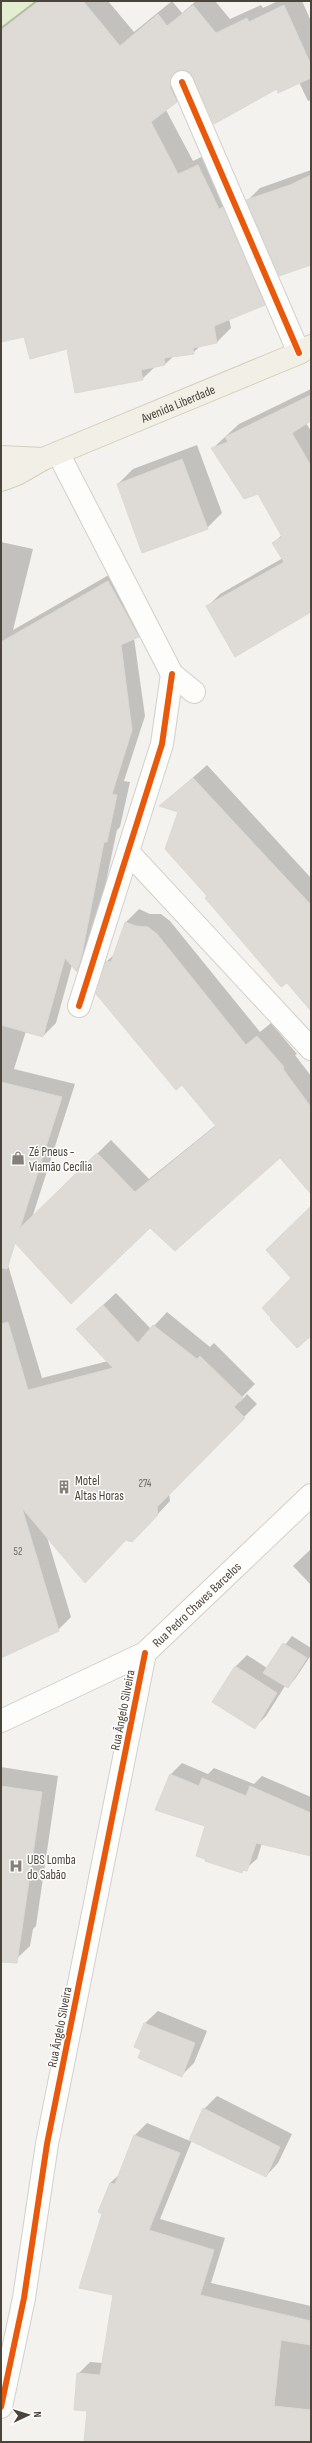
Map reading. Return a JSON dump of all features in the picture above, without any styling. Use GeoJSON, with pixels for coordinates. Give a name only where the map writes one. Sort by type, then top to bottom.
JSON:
{"type":"FeatureCollection","features":[{"type":"Feature","properties":{"kind":"main road","name":"Avenida Liberdade"},"geometry":{"type":"LineString","coordinates":[[1,480],[17,474],[51,456],[305,350]]}},
{"type":"Feature","properties":{"kind":"main road","name":"Avenida Liberdade"},"geometry":{"type":"LineString","coordinates":[[1,457],[51,456]]}},
{"type":"Feature","properties":{"kind":"street"},"geometry":{"type":"LineString","coordinates":[[182,82],[305,350]]}},
{"type":"Feature","properties":{"kind":"street"},"geometry":{"type":"LineString","coordinates":[[51,456],[172,674],[194,692]]}},
{"type":"Feature","properties":{"kind":"street"},"geometry":{"type":"LineString","coordinates":[[79,1006],[129,853],[162,744],[172,674]]}},
{"type":"Feature","properties":{"kind":"street"},"geometry":{"type":"LineString","coordinates":[[129,853],[311,1049]]}},
{"type":"Feature","properties":{"kind":"street","name":"Rua Pedro Chaves Barcelos"},"geometry":{"type":"LineString","coordinates":[[1,1721],[145,1654],[311,1495]]}},
{"type":"Feature","properties":{"kind":"street","name":"Rua Ângelo Silveira"},"geometry":{"type":"LineString","coordinates":[[1,2407],[24,2298],[47,2144],[145,1654]]}},
{"type":"Feature","properties":{"kind":"green space"},"geometry":{"type":"Polygon","coordinates":[[[1,1],[42,1],[1,31],[1,1]]]}},
{"type":"Feature","properties":{"kind":"building"},"geometry":{"type":"Polygon","coordinates":[[[39,1],[83,1],[120,46],[158,14],[167,26],[193,5],[216,33],[247,18],[249,22],[284,5],[311,65],[311,78],[278,93],[277,89],[214,124],[190,72],[183,70],[172,75],[170,87],[177,102],[151,122],[178,174],[198,165],[219,209],[223,207],[265,305],[214,326],[217,343],[193,348],[194,354],[164,358],[165,365],[141,370],[143,380],[75,393],[67,349],[30,359],[24,337],[1,342],[1,30],[39,1]]]}},
{"type":"Feature","properties":{"kind":"building"},"geometry":{"type":"Polygon","coordinates":[[[311,175],[311,265],[279,276],[246,200],[290,185],[311,175]]]}},
{"type":"Feature","properties":{"kind":"building"},"geometry":{"type":"Polygon","coordinates":[[[311,395],[311,421],[292,433],[311,466],[311,612],[235,657],[206,606],[284,562],[272,543],[282,537],[258,494],[244,499],[211,448],[228,442],[225,437],[311,395]]]}},
{"type":"Feature","properties":{"kind":"building"},"geometry":{"type":"Polygon","coordinates":[[[182,459],[208,529],[142,553],[117,484],[182,459]]]}},
{"type":"Feature","properties":{"kind":"building"},"geometry":{"type":"Polygon","coordinates":[[[108,581],[139,637],[121,645],[132,730],[112,794],[117,795],[107,842],[104,842],[82,954],[77,972],[65,958],[43,1037],[1,1025],[1,642],[108,581]]]}},
{"type":"Feature","properties":{"kind":"building"},"geometry":{"type":"Polygon","coordinates":[[[193,778],[311,905],[311,1011],[287,983],[281,987],[205,898],[207,896],[165,849],[178,812],[159,806],[193,778]]]}},
{"type":"Feature","properties":{"kind":"building"},"geometry":{"type":"Polygon","coordinates":[[[125,922],[136,926],[148,927],[157,934],[246,1045],[257,1036],[284,1067],[283,1069],[311,1107],[311,1194],[280,1158],[175,1251],[150,1228],[71,1304],[15,1243],[7,1269],[1,1268],[1,1082],[62,1097],[20,1228],[97,1153],[135,1192],[216,1126],[182,1085],[176,1090],[96,994],[106,961],[111,962],[125,922]]]}},
{"type":"Feature","properties":{"kind":"building"},"geometry":{"type":"Polygon","coordinates":[[[311,1206],[311,1336],[297,1348],[270,1319],[271,1318],[262,1308],[291,1278],[266,1250],[311,1206]]]}},
{"type":"Feature","properties":{"kind":"building"},"geometry":{"type":"Polygon","coordinates":[[[103,1305],[138,1343],[153,1325],[197,1359],[200,1356],[243,1398],[234,1407],[245,1418],[157,1507],[158,1515],[132,1542],[126,1540],[85,1583],[22,1508],[59,1631],[1,1658],[1,1324],[8,1322],[28,1390],[113,1368],[76,1329],[103,1305]]]}},
{"type":"Feature","properties":{"kind":"building"},"geometry":{"type":"Polygon","coordinates":[[[283,1643],[307,1658],[288,1688],[263,1673],[283,1643]]]}},
{"type":"Feature","properties":{"kind":"building"},"geometry":{"type":"Polygon","coordinates":[[[235,1666],[277,1693],[255,1729],[212,1702],[235,1666]]]}},
{"type":"Feature","properties":{"kind":"building"},"geometry":{"type":"Polygon","coordinates":[[[170,1774],[199,1786],[202,1778],[246,1796],[250,1786],[311,1813],[311,1856],[256,1843],[247,1871],[243,1870],[242,1873],[205,1861],[205,1859],[196,1856],[205,1826],[155,1810],[170,1774]]]}},
{"type":"Feature","properties":{"kind":"building","name":"UBS Lomba do Sabão"},"geometry":{"type":"Polygon","coordinates":[[[1,1786],[42,1792],[17,1963],[1,1962],[1,1786]]]}},
{"type":"Feature","properties":{"kind":"building"},"geometry":{"type":"Polygon","coordinates":[[[144,2023],[195,2043],[182,2077],[138,2058],[141,2050],[134,2047],[144,2023]]]}},
{"type":"Feature","properties":{"kind":"building"},"geometry":{"type":"Polygon","coordinates":[[[203,2108],[280,2147],[266,2177],[189,2140],[203,2108]]]}},
{"type":"Feature","properties":{"kind":"building"},"geometry":{"type":"Polygon","coordinates":[[[134,2135],[180,2153],[149,2230],[214,2250],[200,2295],[311,2321],[311,2345],[281,2340],[274,2406],[311,2410],[311,2442],[84,2442],[87,2411],[74,2410],[77,2373],[100,2375],[113,2295],[79,2288],[102,2214],[98,2212],[110,2183],[115,2184],[134,2135]]]}},
{"type":"Feature","properties":{"kind":"cycle path"},"geometry":{"type":"LineString","coordinates":[[182,82],[299,353]]}},
{"type":"Feature","properties":{"kind":"cycle path"},"geometry":{"type":"LineString","coordinates":[[79,1006],[162,744],[172,674]]}},
{"type":"Feature","properties":{"kind":"cycle path"},"geometry":{"type":"LineString","coordinates":[[1,2407],[24,2298],[47,2144],[145,1653]]}},
{"type":"Feature","properties":{"kind":"place","name":"Zé Pneus - Viamão Cecília"},"geometry":{"type":"Point","coordinates":[18,1158]}},
{"type":"Feature","properties":{"kind":"place","name":"Motel Altas Horas"},"geometry":{"type":"Point","coordinates":[64,1487]}},
{"type":"Feature","properties":{"kind":"place","name":"UBS Lomba do Sabão"},"geometry":{"type":"Point","coordinates":[16,1866]}}]}
